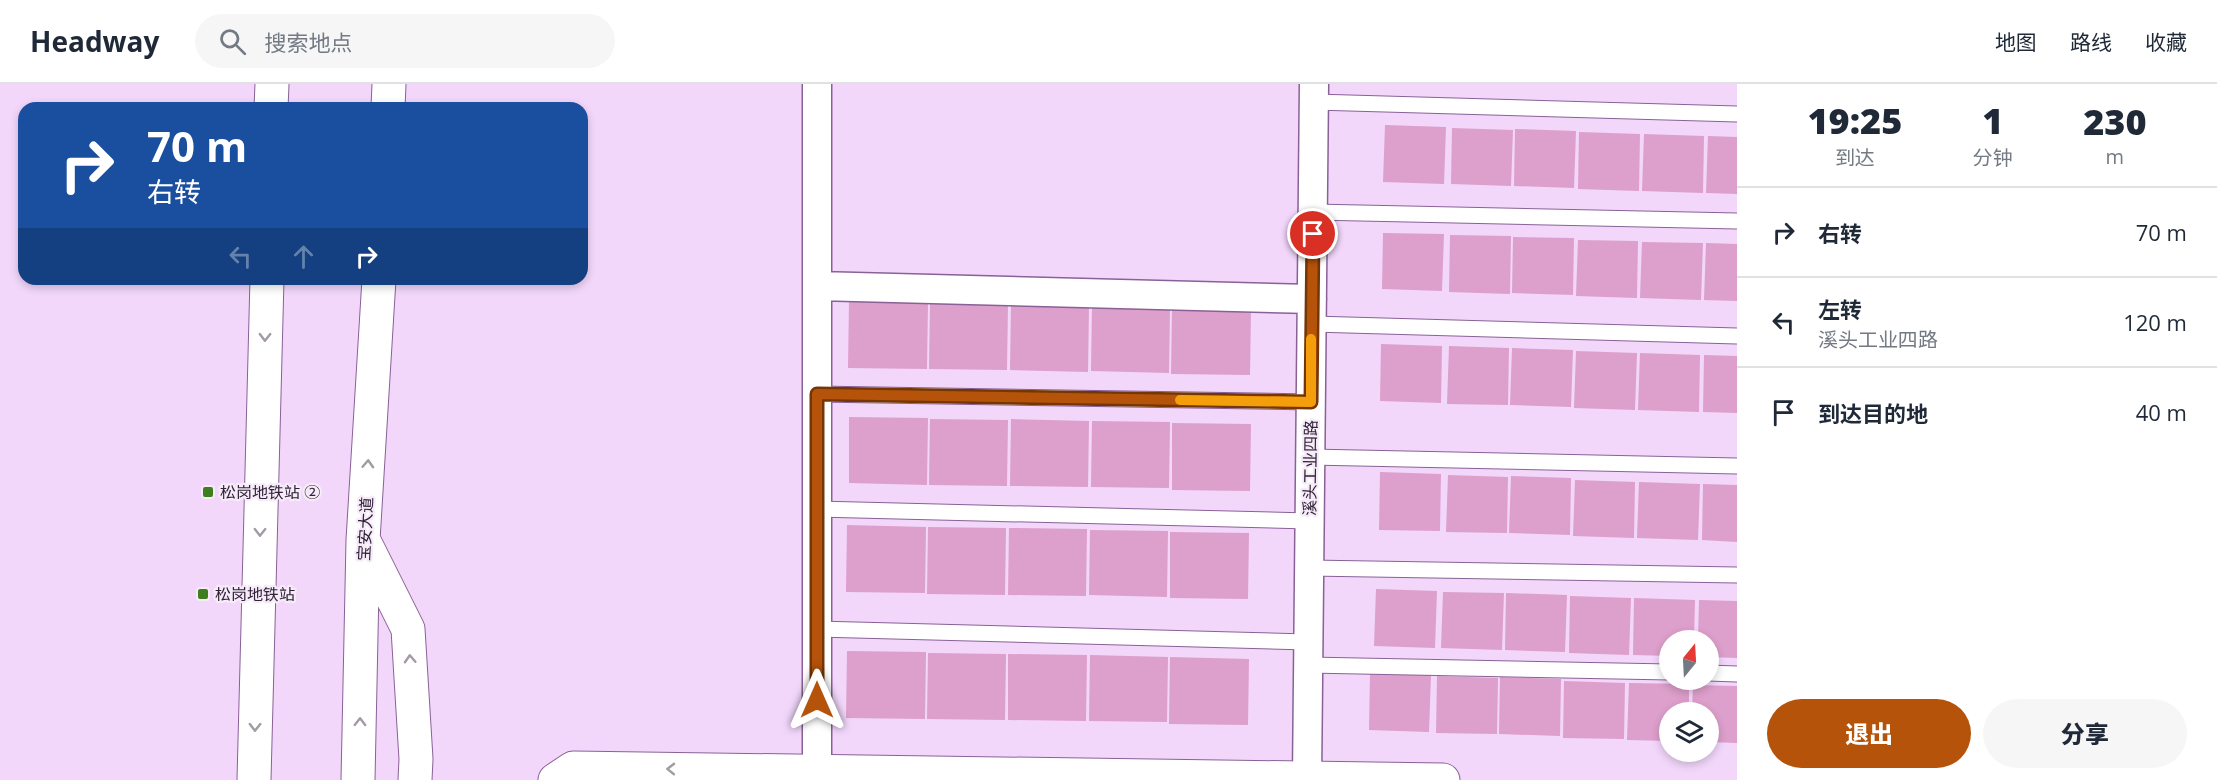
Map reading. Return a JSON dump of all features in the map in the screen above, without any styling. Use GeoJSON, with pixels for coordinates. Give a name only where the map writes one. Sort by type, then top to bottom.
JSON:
{"type":"FeatureCollection","features":[{"type":"Feature","properties":{"kind":"main road"},"geometry":{"type":"LineString","coordinates":[[271,102],[272,84]]}},
{"type":"Feature","properties":{"kind":"main road"},"geometry":{"type":"LineString","coordinates":[[388,102],[389,84]]}},
{"type":"Feature","properties":{"kind":"main road"},"geometry":{"type":"LineString","coordinates":[[254,780],[267,285]]}},
{"type":"Feature","properties":{"kind":"main road","name":"宝安大道"},"geometry":{"type":"LineString","coordinates":[[358,780],[363,540],[379,285]]}},
{"type":"Feature","properties":{"kind":"main road"},"geometry":{"type":"LineString","coordinates":[[363,540],[408,629],[416,759],[415,780]]}},
{"type":"Feature","properties":{"kind":"main road"},"geometry":{"type":"LineString","coordinates":[[555,780],[573,768],[817,776],[1443,780]]}},
{"type":"Feature","properties":{"kind":"street"},"geometry":{"type":"LineString","coordinates":[[817,84],[817,776]]}},
{"type":"Feature","properties":{"kind":"street","name":"溪头工业四路"},"geometry":{"type":"LineString","coordinates":[[1307,779],[1314,93]]}},
{"type":"Feature","properties":{"kind":"street"},"geometry":{"type":"LineString","coordinates":[[817,286],[1312,312]]}},
{"type":"Feature","properties":{"kind":"lane"},"geometry":{"type":"LineString","coordinates":[[1314,93],[1737,114]]}},
{"type":"Feature","properties":{"kind":"lane"},"geometry":{"type":"LineString","coordinates":[[1313,212],[1737,221]]}},
{"type":"Feature","properties":{"kind":"lane"},"geometry":{"type":"LineString","coordinates":[[1312,312],[1737,336]]}},
{"type":"Feature","properties":{"kind":"lane"},"geometry":{"type":"LineString","coordinates":[[817,394],[1311,402]]}},
{"type":"Feature","properties":{"kind":"lane"},"geometry":{"type":"LineString","coordinates":[[1310,457],[1737,466]]}},
{"type":"Feature","properties":{"kind":"lane"},"geometry":{"type":"LineString","coordinates":[[817,509],[1310,521]]}},
{"type":"Feature","properties":{"kind":"lane"},"geometry":{"type":"LineString","coordinates":[[1309,568],[1737,575]]}},
{"type":"Feature","properties":{"kind":"lane"},"geometry":{"type":"LineString","coordinates":[[817,629],[1659,671]]}},
{"type":"Feature","properties":{"kind":"lane"},"geometry":{"type":"LineString","coordinates":[[1719,673],[1737,674]]}},
{"type":"Feature","properties":{"kind":"building"},"geometry":{"type":"Polygon","coordinates":[[[1385,125],[1446,127],[1444,184],[1383,182],[1385,125]]]}},
{"type":"Feature","properties":{"kind":"building"},"geometry":{"type":"Polygon","coordinates":[[[1452,128],[1513,130],[1511,186],[1451,184],[1452,128]]]}},
{"type":"Feature","properties":{"kind":"building"},"geometry":{"type":"Polygon","coordinates":[[[1515,129],[1576,131],[1574,188],[1514,186],[1515,129]]]}},
{"type":"Feature","properties":{"kind":"building"},"geometry":{"type":"Polygon","coordinates":[[[1579,132],[1640,134],[1639,191],[1578,189],[1579,132]]]}},
{"type":"Feature","properties":{"kind":"building"},"geometry":{"type":"Polygon","coordinates":[[[1644,134],[1704,136],[1703,193],[1642,191],[1644,134]]]}},
{"type":"Feature","properties":{"kind":"building"},"geometry":{"type":"Polygon","coordinates":[[[1708,136],[1737,137],[1737,194],[1706,193],[1708,136]]]}},
{"type":"Feature","properties":{"kind":"building"},"geometry":{"type":"Polygon","coordinates":[[[1383,233],[1444,234],[1442,291],[1382,289],[1383,233]]]}},
{"type":"Feature","properties":{"kind":"building"},"geometry":{"type":"Polygon","coordinates":[[[1450,235],[1511,236],[1510,294],[1449,292],[1450,235]]]}},
{"type":"Feature","properties":{"kind":"building"},"geometry":{"type":"Polygon","coordinates":[[[1513,237],[1574,238],[1573,295],[1512,293],[1513,237]]]}},
{"type":"Feature","properties":{"kind":"building"},"geometry":{"type":"Polygon","coordinates":[[[1578,240],[1638,241],[1637,298],[1576,296],[1578,240]]]}},
{"type":"Feature","properties":{"kind":"building"},"geometry":{"type":"Polygon","coordinates":[[[1642,242],[1703,243],[1701,300],[1640,298],[1642,242]]]}},
{"type":"Feature","properties":{"kind":"building"},"geometry":{"type":"Polygon","coordinates":[[[1706,243],[1737,244],[1737,301],[1704,300],[1706,243]]]}},
{"type":"Feature","properties":{"kind":"building"},"geometry":{"type":"Polygon","coordinates":[[[849,301],[928,302],[927,369],[848,368],[849,301]]]}},
{"type":"Feature","properties":{"kind":"building"},"geometry":{"type":"Polygon","coordinates":[[[930,303],[1008,304],[1007,370],[929,369],[930,303]]]}},
{"type":"Feature","properties":{"kind":"building"},"geometry":{"type":"Polygon","coordinates":[[[1011,304],[1089,305],[1088,372],[1010,370],[1011,304]]]}},
{"type":"Feature","properties":{"kind":"building"},"geometry":{"type":"Polygon","coordinates":[[[1092,305],[1170,307],[1169,373],[1091,371],[1092,305]]]}},
{"type":"Feature","properties":{"kind":"building"},"geometry":{"type":"Polygon","coordinates":[[[1172,307],[1251,309],[1250,375],[1171,374],[1172,307]]]}},
{"type":"Feature","properties":{"kind":"building"},"geometry":{"type":"Polygon","coordinates":[[[1381,344],[1442,346],[1441,403],[1380,401],[1381,344]]]}},
{"type":"Feature","properties":{"kind":"building"},"geometry":{"type":"Polygon","coordinates":[[[1449,346],[1509,348],[1508,405],[1447,404],[1449,346]]]}},
{"type":"Feature","properties":{"kind":"building"},"geometry":{"type":"Polygon","coordinates":[[[1512,348],[1573,350],[1571,407],[1510,405],[1512,348]]]}},
{"type":"Feature","properties":{"kind":"building"},"geometry":{"type":"Polygon","coordinates":[[[1576,351],[1637,353],[1635,410],[1574,408],[1576,351]]]}},
{"type":"Feature","properties":{"kind":"building"},"geometry":{"type":"Polygon","coordinates":[[[1640,353],[1700,355],[1699,412],[1638,410],[1640,353]]]}},
{"type":"Feature","properties":{"kind":"building"},"geometry":{"type":"Polygon","coordinates":[[[1704,355],[1737,356],[1737,413],[1703,412],[1704,355]]]}},
{"type":"Feature","properties":{"kind":"building"},"geometry":{"type":"Polygon","coordinates":[[[849,417],[928,418],[927,485],[849,483],[849,417]]]}},
{"type":"Feature","properties":{"kind":"building"},"geometry":{"type":"Polygon","coordinates":[[[930,419],[1008,420],[1007,486],[929,485],[930,419]]]}},
{"type":"Feature","properties":{"kind":"building"},"geometry":{"type":"Polygon","coordinates":[[[1011,419],[1089,421],[1088,487],[1010,486],[1011,419]]]}},
{"type":"Feature","properties":{"kind":"building"},"geometry":{"type":"Polygon","coordinates":[[[1092,421],[1170,422],[1169,488],[1091,487],[1092,421]]]}},
{"type":"Feature","properties":{"kind":"building"},"geometry":{"type":"Polygon","coordinates":[[[1172,423],[1251,424],[1250,491],[1172,490],[1172,423]]]}},
{"type":"Feature","properties":{"kind":"building"},"geometry":{"type":"Polygon","coordinates":[[[1380,472],[1441,474],[1440,531],[1379,530],[1380,472]]]}},
{"type":"Feature","properties":{"kind":"building"},"geometry":{"type":"Polygon","coordinates":[[[1448,475],[1508,477],[1507,533],[1446,532],[1448,475]]]}},
{"type":"Feature","properties":{"kind":"building"},"geometry":{"type":"Polygon","coordinates":[[[1511,476],[1571,478],[1570,535],[1509,533],[1511,476]]]}},
{"type":"Feature","properties":{"kind":"building"},"geometry":{"type":"Polygon","coordinates":[[[1575,480],[1635,482],[1634,538],[1573,536],[1575,480]]]}},
{"type":"Feature","properties":{"kind":"building"},"geometry":{"type":"Polygon","coordinates":[[[1639,482],[1700,484],[1698,540],[1637,538],[1639,482]]]}},
{"type":"Feature","properties":{"kind":"building"},"geometry":{"type":"Polygon","coordinates":[[[1703,484],[1737,485],[1737,542],[1702,540],[1703,484]]]}},
{"type":"Feature","properties":{"kind":"building"},"geometry":{"type":"Polygon","coordinates":[[[847,525],[926,527],[925,593],[846,592],[847,525]]]}},
{"type":"Feature","properties":{"kind":"building"},"geometry":{"type":"Polygon","coordinates":[[[928,527],[1006,528],[1005,595],[927,594],[928,527]]]}},
{"type":"Feature","properties":{"kind":"building"},"geometry":{"type":"Polygon","coordinates":[[[1009,528],[1087,529],[1086,596],[1008,595],[1009,528]]]}},
{"type":"Feature","properties":{"kind":"building"},"geometry":{"type":"Polygon","coordinates":[[[1090,530],[1168,531],[1167,597],[1089,595],[1090,530]]]}},
{"type":"Feature","properties":{"kind":"building"},"geometry":{"type":"Polygon","coordinates":[[[1170,532],[1249,533],[1248,599],[1170,598],[1170,532]]]}},
{"type":"Feature","properties":{"kind":"building"},"geometry":{"type":"Polygon","coordinates":[[[1376,589],[1437,591],[1435,648],[1374,646],[1376,589]]]}},
{"type":"Feature","properties":{"kind":"building"},"geometry":{"type":"Polygon","coordinates":[[[1443,592],[1504,593],[1502,650],[1441,648],[1443,592]]]}},
{"type":"Feature","properties":{"kind":"building"},"geometry":{"type":"Polygon","coordinates":[[[1506,593],[1567,595],[1565,652],[1505,650],[1506,593]]]}},
{"type":"Feature","properties":{"kind":"building"},"geometry":{"type":"Polygon","coordinates":[[[1570,596],[1631,598],[1629,655],[1569,653],[1570,596]]]}},
{"type":"Feature","properties":{"kind":"building"},"geometry":{"type":"Polygon","coordinates":[[[1634,598],[1695,600],[1694,630],[1659,630],[1659,656],[1633,655],[1634,598]]]}},
{"type":"Feature","properties":{"kind":"building"},"geometry":{"type":"Polygon","coordinates":[[[1699,600],[1737,601],[1737,658],[1719,657],[1719,630],[1698,630],[1699,600]]]}},
{"type":"Feature","properties":{"kind":"building"},"geometry":{"type":"Polygon","coordinates":[[[847,651],[926,652],[925,719],[846,718],[847,651]]]}},
{"type":"Feature","properties":{"kind":"building"},"geometry":{"type":"Polygon","coordinates":[[[928,653],[1006,654],[1005,720],[927,719],[928,653]]]}},
{"type":"Feature","properties":{"kind":"building"},"geometry":{"type":"Polygon","coordinates":[[[1008,654],[1087,655],[1086,721],[1008,720],[1008,654]]]}},
{"type":"Feature","properties":{"kind":"building"},"geometry":{"type":"Polygon","coordinates":[[[1090,655],[1168,657],[1167,722],[1089,721],[1090,655]]]}},
{"type":"Feature","properties":{"kind":"building"},"geometry":{"type":"Polygon","coordinates":[[[1170,657],[1249,659],[1248,725],[1169,724],[1170,657]]]}},
{"type":"Feature","properties":{"kind":"building"},"geometry":{"type":"Polygon","coordinates":[[[1370,673],[1431,675],[1429,732],[1369,730],[1370,673]]]}},
{"type":"Feature","properties":{"kind":"building"},"geometry":{"type":"Polygon","coordinates":[[[1437,676],[1498,678],[1497,734],[1436,733],[1437,676]]]}},
{"type":"Feature","properties":{"kind":"building"},"geometry":{"type":"Polygon","coordinates":[[[1500,677],[1561,679],[1560,736],[1499,734],[1500,677]]]}},
{"type":"Feature","properties":{"kind":"building"},"geometry":{"type":"Polygon","coordinates":[[[1564,681],[1625,683],[1624,739],[1563,738],[1564,681]]]}},
{"type":"Feature","properties":{"kind":"building"},"geometry":{"type":"Polygon","coordinates":[[[1629,683],[1659,684],[1659,690],[1689,690],[1689,702],[1659,702],[1659,741],[1627,740],[1629,683]]]}},
{"type":"Feature","properties":{"kind":"building"},"geometry":{"type":"Polygon","coordinates":[[[1719,686],[1737,686],[1737,743],[1719,742],[1719,702],[1692,702],[1693,690],[1719,690],[1719,686]]]}},
{"type":"Feature","properties":{"kind":"slow traffic"},"geometry":{"type":"LineString","coordinates":[[1180,400],[1311,402],[1311,339]]}},
{"type":"Feature","properties":{"kind":"place","name":"松岗地铁站 ②"},"geometry":{"type":"Point","coordinates":[208,492]}},
{"type":"Feature","properties":{"kind":"place","name":"松岗地铁站"},"geometry":{"type":"Point","coordinates":[203,594]}},
{"type":"Feature","properties":{"kind":"route"},"geometry":{"type":"LineString","coordinates":[[817,700],[817,394],[1311,402],[1313,234]]}}]}
